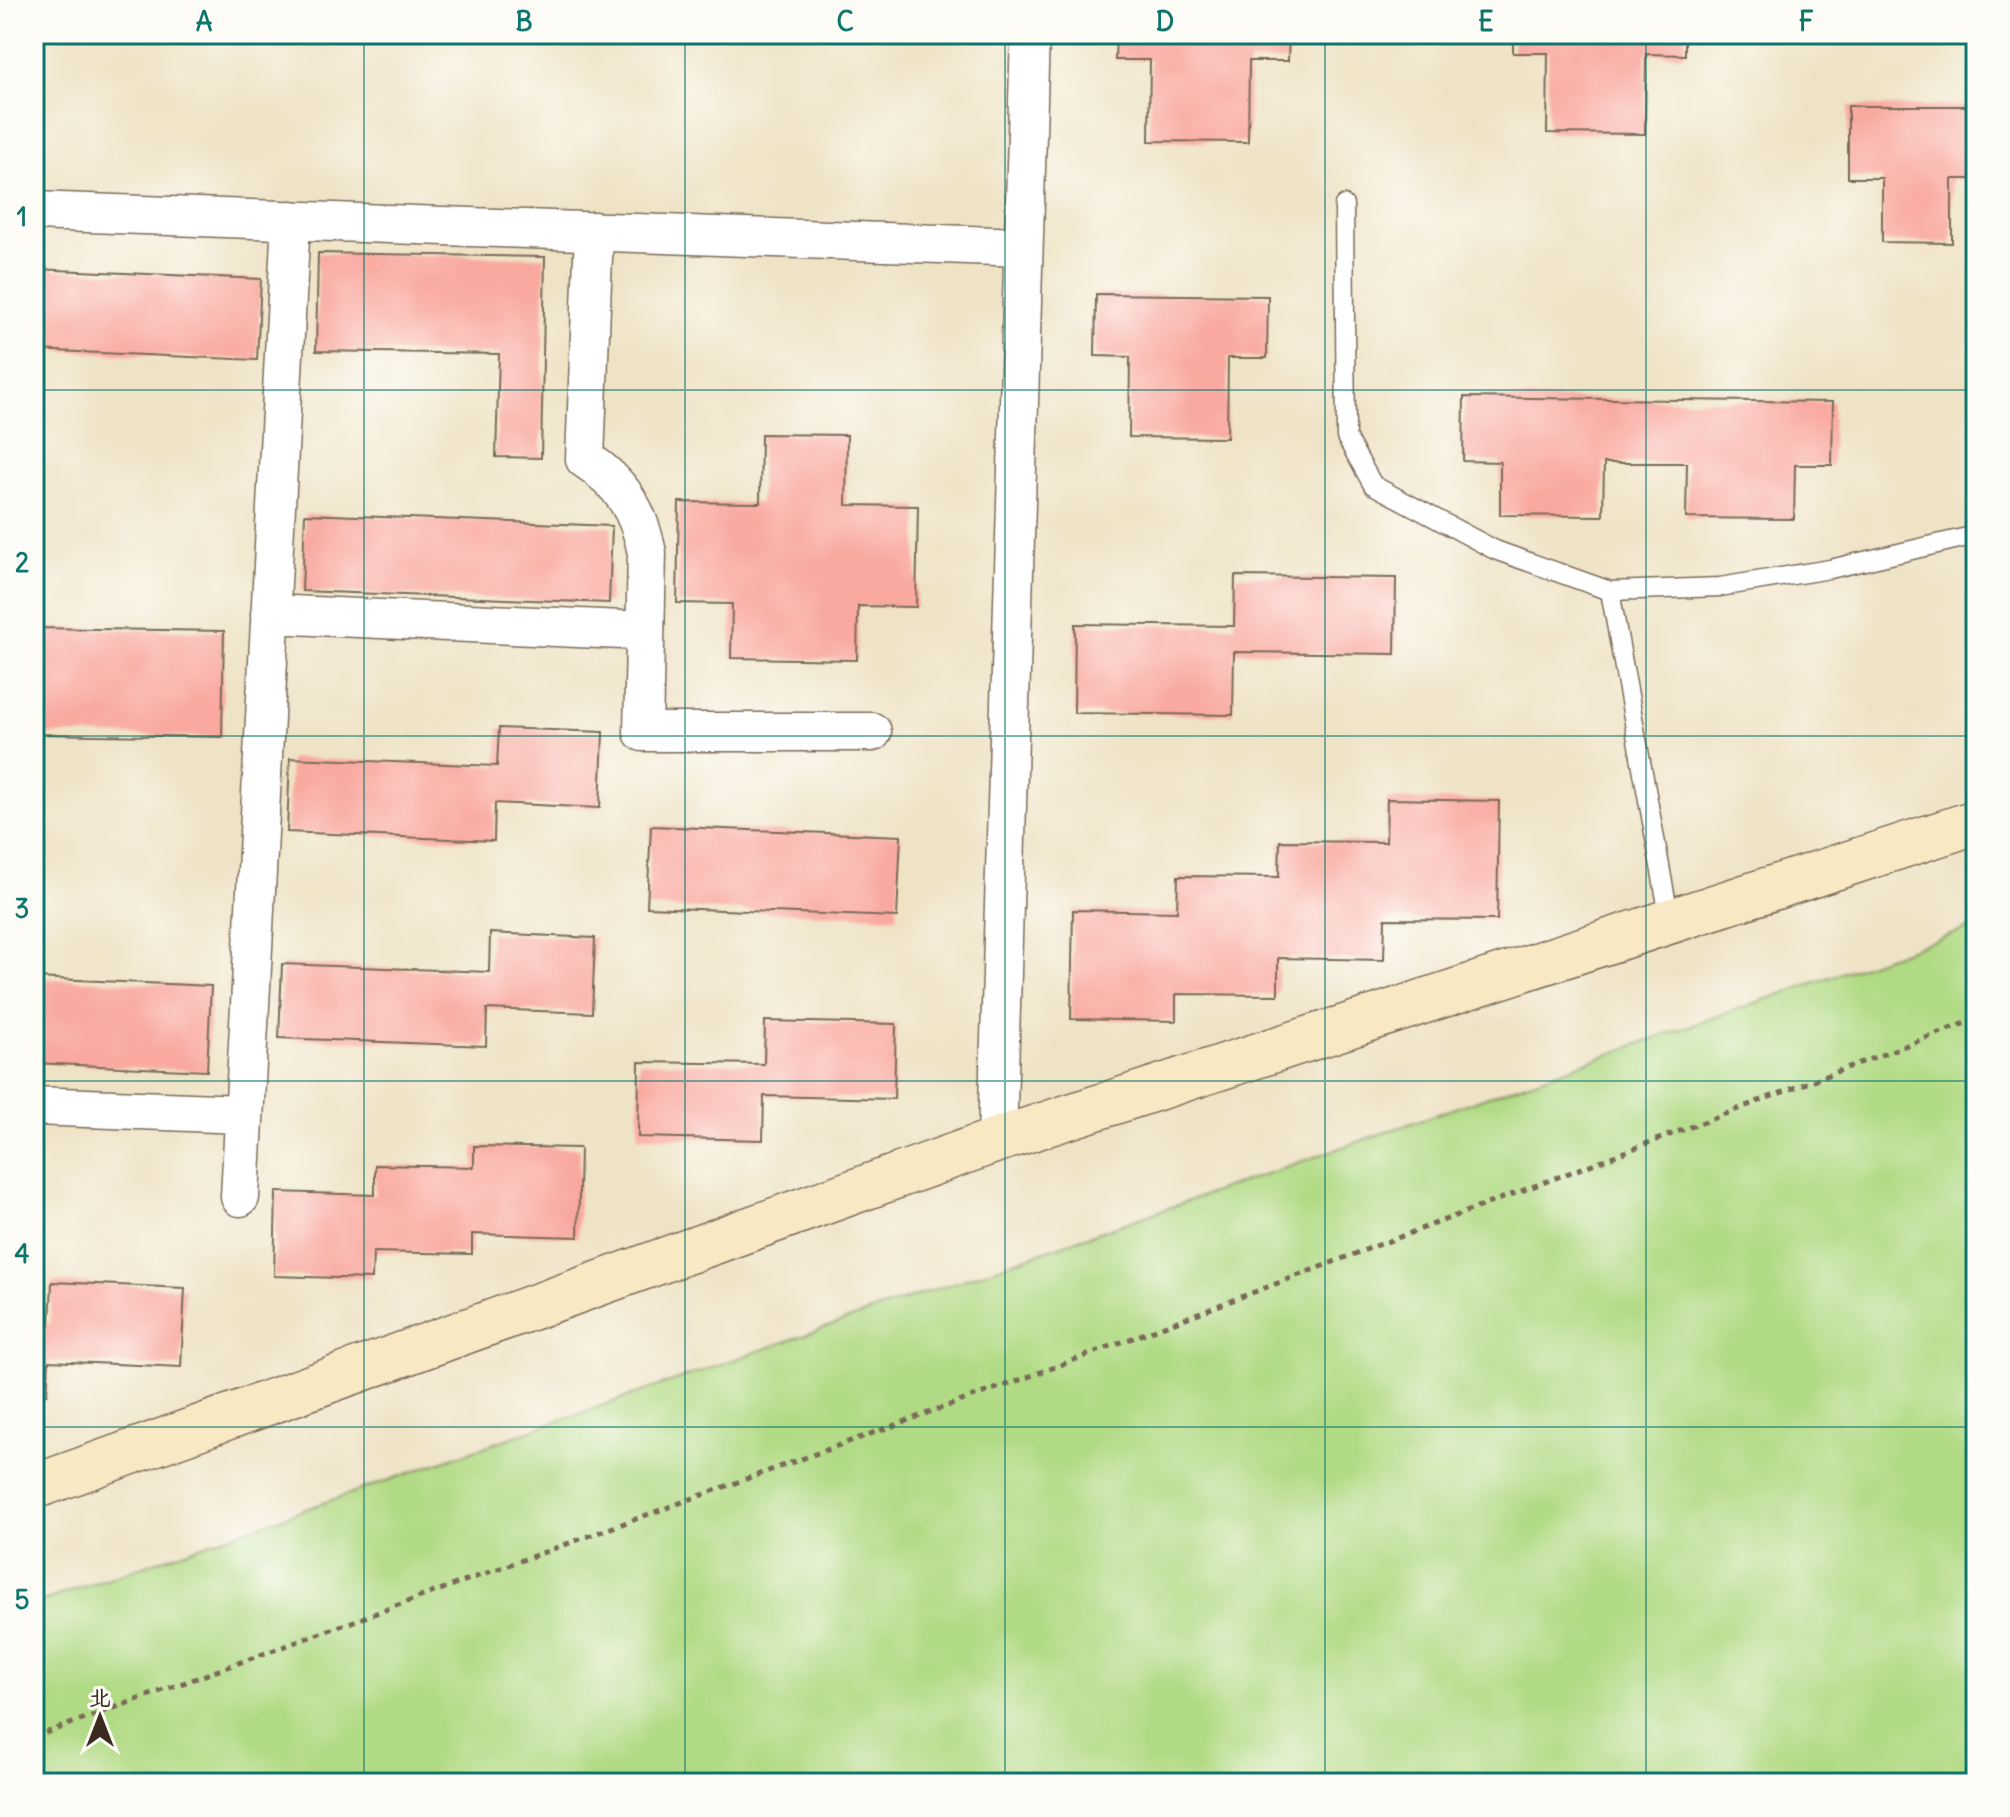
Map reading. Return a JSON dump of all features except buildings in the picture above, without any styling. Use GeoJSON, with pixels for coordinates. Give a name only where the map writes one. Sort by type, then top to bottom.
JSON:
{"type":"FeatureCollection","features":[{"type":"Feature","properties":{"kind":"main road"},"geometry":{"type":"LineString","coordinates":[[34,1487],[997,1140],[1976,822]]}},
{"type":"Feature","properties":{"kind":"street"},"geometry":{"type":"LineString","coordinates":[[997,1140],[1030,34]]}},
{"type":"Feature","properties":{"kind":"street"},"geometry":{"type":"LineString","coordinates":[[34,211],[1023,247]]}},
{"type":"Feature","properties":{"kind":"street"},"geometry":{"type":"LineString","coordinates":[[240,1197],[291,220]]}},
{"type":"Feature","properties":{"kind":"street"},"geometry":{"type":"LineString","coordinates":[[594,231],[585,459],[620,487],[642,529],[647,553],[643,732],[872,732]]}},
{"type":"Feature","properties":{"kind":"street"},"geometry":{"type":"LineString","coordinates":[[270,614],[645,631]]}},
{"type":"Feature","properties":{"kind":"street"},"geometry":{"type":"LineString","coordinates":[[34,1106],[243,1114]]}},
{"type":"Feature","properties":{"kind":"lane"},"geometry":{"type":"LineString","coordinates":[[1344,205],[1346,437],[1373,485],[1495,550],[1610,591],[1736,584],[1830,569],[1976,535]]}},
{"type":"Feature","properties":{"kind":"lane"},"geometry":{"type":"LineString","coordinates":[[1610,591],[1670,921]]}},
{"type":"Feature","properties":{"kind":"path"},"geometry":{"type":"LineString","coordinates":[[34,1737],[1069,1362],[1976,1019]]}},
{"type":"Feature","properties":{"kind":"green space"},"geometry":{"type":"Polygon","coordinates":[[[1976,926],[1976,1783],[34,1783],[34,1604],[1976,926]]]}}]}
